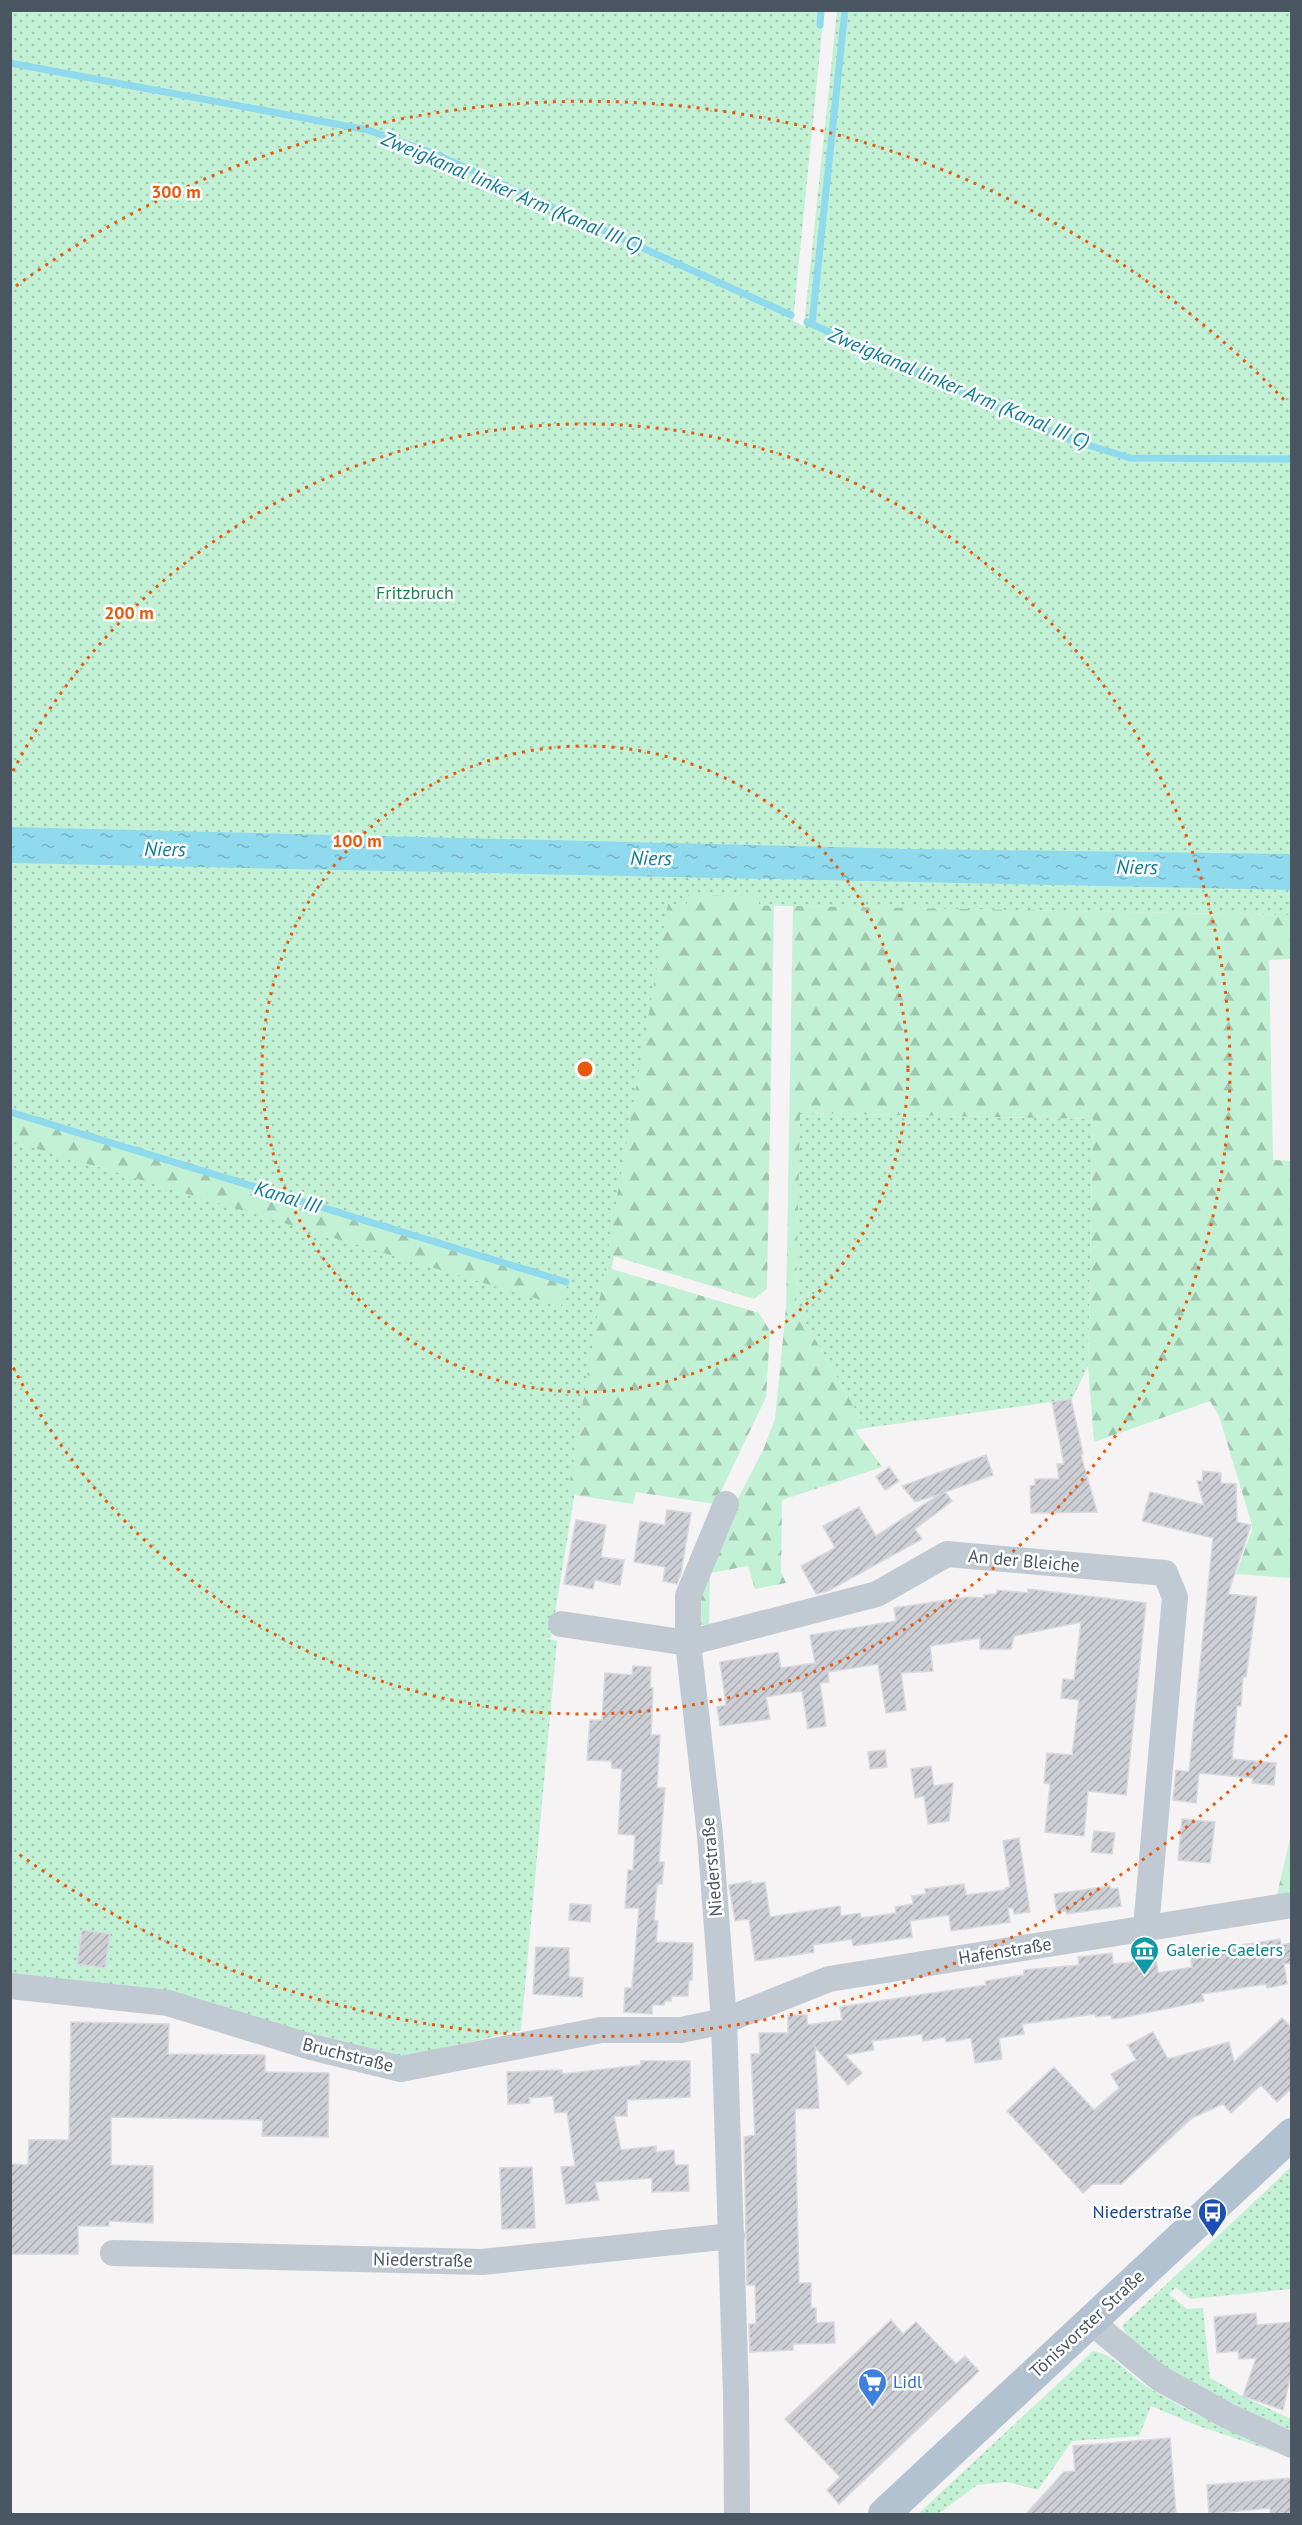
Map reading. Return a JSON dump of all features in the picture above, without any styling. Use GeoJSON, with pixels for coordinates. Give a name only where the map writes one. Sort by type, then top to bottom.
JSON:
{"type":"FeatureCollection","features":[{"type":"Feature","properties":{"kind":"main road","name":"Tönisvorster Straße"},"geometry":{"type":"LineString","coordinates":[[884,2514],[1292,2134]]}},
{"type":"Feature","properties":{"kind":"street"},"geometry":{"type":"LineString","coordinates":[[561,1624],[688,1643],[688,1596],[726,1504]]}},
{"type":"Feature","properties":{"kind":"street","name":"An der Bleiche"},"geometry":{"type":"LineString","coordinates":[[688,1643],[877,1594],[947,1554],[1165,1573],[1175,1597],[1146,1928]]}},
{"type":"Feature","properties":{"kind":"street","name":"Niederstraße"},"geometry":{"type":"LineString","coordinates":[[688,1643],[710,1835],[724,2021],[732,2236],[737,2514]]}},
{"type":"Feature","properties":{"kind":"street","name":"Hafenstraße"},"geometry":{"type":"LineString","coordinates":[[724,2021],[829,1979],[1292,1905]]}},
{"type":"Feature","properties":{"kind":"street","name":"Bruchstraße"},"geometry":{"type":"LineString","coordinates":[[10,1986],[168,2003],[311,2047],[401,2070],[601,2030],[681,2030],[724,2021]]}},
{"type":"Feature","properties":{"kind":"street","name":"Niederstraße"},"geometry":{"type":"LineString","coordinates":[[113,2253],[482,2262],[732,2236]]}},
{"type":"Feature","properties":{"kind":"street"},"geometry":{"type":"LineString","coordinates":[[1090,2321],[1159,2378],[1228,2416],[1292,2445]]}},
{"type":"Feature","properties":{"kind":"green space","name":"Fritzbruch"},"geometry":{"type":"Polygon","coordinates":[[[11,11],[824,11],[793,321],[804,326],[837,11],[1291,11],[1291,915],[675,904],[612,1266],[551,1638],[544,1638],[557,1641],[521,2030],[399,2059],[11,1975],[11,11]]]}},
{"type":"Feature","properties":{"kind":"green space"},"geometry":{"type":"Polygon","coordinates":[[[688,895],[759,896],[759,905],[774,906],[767,1289],[754,1299],[607,1254],[668,904],[687,904],[688,895]]]}},
{"type":"Feature","properties":{"kind":"green space"},"geometry":{"type":"Polygon","coordinates":[[[793,906],[1291,915],[1291,959],[1269,960],[1273,1160],[1292,1161],[1291,1578],[1236,1574],[1252,1525],[1219,1416],[1210,1401],[1094,1442],[1088,1366],[1093,1119],[800,1113],[796,1306],[866,1428],[855,1430],[882,1467],[782,1500],[781,1572],[786,1583],[755,1589],[748,1566],[710,1573],[709,1626],[698,1624],[701,1571],[764,1448],[775,1419],[786,1308],[793,906]]]}},
{"type":"Feature","properties":{"kind":"green space"},"geometry":{"type":"Polygon","coordinates":[[[10,1108],[569,1279],[561,1306],[11,1141],[10,1108]]]}},
{"type":"Feature","properties":{"kind":"green space"},"geometry":{"type":"Polygon","coordinates":[[[799,1113],[1093,1119],[1088,1366],[1072,1399],[866,1428],[796,1306],[799,1113]]]}},
{"type":"Feature","properties":{"kind":"green space"},"geometry":{"type":"Polygon","coordinates":[[[605,1267],[759,1313],[770,1331],[766,1397],[715,1504],[636,1492],[633,1504],[568,1494],[605,1267]]]}},
{"type":"Feature","properties":{"kind":"green space"},"geometry":{"type":"Polygon","coordinates":[[[1291,1834],[1291,1892],[1277,1895],[1291,1834]]]}},
{"type":"Feature","properties":{"kind":"green space"},"geometry":{"type":"Polygon","coordinates":[[[1291,2167],[1291,2289],[1190,2299],[1176,2287],[1169,2294],[1187,2309],[1203,2308],[1210,2378],[1291,2419],[1291,2430],[1224,2400],[1173,2372],[1133,2341],[1122,2326],[1291,2167]]]}},
{"type":"Feature","properties":{"kind":"green space"},"geometry":{"type":"Polygon","coordinates":[[[1093,2351],[1110,2357],[1166,2398],[1276,2452],[1196,2425],[1151,2406],[1139,2436],[1072,2441],[1038,2490],[1008,2482],[977,2485],[938,2514],[918,2514],[1093,2351]]]}},
{"type":"Feature","properties":{"kind":"water","name":"Niers"},"geometry":{"type":"Polygon","coordinates":[[[11,827],[913,849],[1291,854],[1291,890],[11,863],[11,827]]]}},
{"type":"Feature","properties":{"kind":"building"},"geometry":{"type":"Polygon","coordinates":[[[1071,1399],[1083,1454],[1081,1455],[1097,1512],[1031,1513],[1030,1486],[1035,1485],[1035,1479],[1059,1479],[1057,1464],[1064,1464],[1052,1402],[1071,1399]]]}},
{"type":"Feature","properties":{"kind":"building"},"geometry":{"type":"Polygon","coordinates":[[[986,1455],[993,1475],[945,1492],[952,1501],[915,1529],[922,1539],[828,1591],[816,1594],[801,1566],[835,1548],[823,1526],[859,1507],[876,1536],[940,1494],[915,1502],[902,1486],[986,1455]]]}},
{"type":"Feature","properties":{"kind":"building"},"geometry":{"type":"Polygon","coordinates":[[[889,1467],[899,1481],[885,1490],[876,1477],[889,1467]]]}},
{"type":"Feature","properties":{"kind":"building"},"geometry":{"type":"Polygon","coordinates":[[[1203,1471],[1221,1473],[1221,1483],[1236,1484],[1237,1522],[1251,1525],[1228,1594],[1257,1597],[1246,1677],[1243,1677],[1241,1706],[1237,1706],[1232,1759],[1276,1763],[1274,1785],[1252,1783],[1253,1778],[1199,1773],[1196,1803],[1173,1800],[1176,1770],[1189,1772],[1213,1538],[1142,1521],[1150,1492],[1204,1505],[1197,1481],[1202,1481],[1203,1471]]]}},
{"type":"Feature","properties":{"kind":"building"},"geometry":{"type":"Polygon","coordinates":[[[667,1510],[691,1513],[677,1584],[663,1581],[665,1567],[634,1562],[640,1521],[665,1525],[667,1510]]]}},
{"type":"Feature","properties":{"kind":"building"},"geometry":{"type":"Polygon","coordinates":[[[576,1520],[606,1525],[601,1557],[624,1560],[620,1585],[595,1580],[593,1589],[564,1584],[576,1520]]]}},
{"type":"Feature","properties":{"kind":"building"},"geometry":{"type":"Polygon","coordinates":[[[1028,1589],[1146,1603],[1126,1795],[1088,1791],[1084,1836],[1045,1832],[1050,1784],[1044,1783],[1047,1753],[1072,1755],[1079,1700],[1061,1698],[1063,1679],[1074,1680],[1081,1622],[1014,1636],[1011,1649],[980,1649],[980,1638],[930,1646],[933,1671],[901,1673],[906,1710],[886,1713],[878,1664],[828,1672],[829,1682],[820,1683],[826,1726],[808,1729],[802,1691],[766,1697],[770,1719],[720,1726],[717,1707],[726,1705],[720,1662],[778,1652],[781,1668],[815,1663],[810,1635],[896,1621],[894,1608],[968,1597],[984,1598],[984,1595],[996,1594],[997,1590],[1028,1593],[1028,1589]]]}},
{"type":"Feature","properties":{"kind":"building"},"geometry":{"type":"Polygon","coordinates":[[[633,1666],[651,1667],[650,1688],[653,1688],[651,1735],[660,1735],[657,1788],[665,1788],[659,1862],[664,1862],[662,1884],[657,1884],[654,1920],[658,1921],[656,1942],[693,1943],[692,1980],[689,1980],[688,1996],[672,1996],[671,2001],[665,2001],[664,2005],[652,2005],[652,2014],[624,2012],[625,1988],[632,1988],[639,1908],[625,1908],[628,1870],[633,1870],[635,1835],[618,1834],[622,1769],[612,1768],[611,1761],[587,1760],[590,1720],[602,1720],[605,1673],[632,1675],[633,1666]]]}},
{"type":"Feature","properties":{"kind":"building"},"geometry":{"type":"Polygon","coordinates":[[[885,1750],[887,1767],[870,1769],[868,1752],[885,1750]]]}},
{"type":"Feature","properties":{"kind":"building"},"geometry":{"type":"Polygon","coordinates":[[[931,1766],[934,1786],[953,1783],[949,1821],[928,1824],[924,1796],[915,1798],[911,1769],[931,1766]]]}},
{"type":"Feature","properties":{"kind":"building"},"geometry":{"type":"Polygon","coordinates":[[[1182,1819],[1215,1822],[1210,1863],[1178,1860],[1182,1819]]]}},
{"type":"Feature","properties":{"kind":"building"},"geometry":{"type":"Polygon","coordinates":[[[1094,1831],[1115,1833],[1112,1854],[1091,1852],[1094,1831]]]}},
{"type":"Feature","properties":{"kind":"building"},"geometry":{"type":"Polygon","coordinates":[[[1019,1838],[1030,1912],[1014,1914],[1013,1908],[1008,1908],[1010,1922],[951,1931],[949,1915],[929,1918],[910,1921],[912,1937],[853,1946],[852,1939],[813,1945],[814,1952],[755,1961],[749,1919],[735,1921],[729,1885],[751,1881],[751,1884],[765,1882],[770,1917],[840,1906],[841,1916],[860,1913],[861,1918],[896,1913],[895,1907],[913,1904],[912,1896],[926,1894],[925,1889],[964,1884],[966,1895],[1005,1890],[1010,1887],[1003,1841],[1019,1838]]]}},
{"type":"Feature","properties":{"kind":"building"},"geometry":{"type":"Polygon","coordinates":[[[1110,1886],[1111,1889],[1118,1888],[1121,1906],[1067,1914],[1066,1911],[1057,1912],[1054,1894],[1110,1886]]]}},
{"type":"Feature","properties":{"kind":"building"},"geometry":{"type":"Polygon","coordinates":[[[570,1904],[591,1905],[590,1922],[569,1920],[570,1904]]]}},
{"type":"Feature","properties":{"kind":"building"},"geometry":{"type":"Polygon","coordinates":[[[82,1930],[110,1934],[105,1968],[77,1964],[82,1930]]]}},
{"type":"Feature","properties":{"kind":"building"},"geometry":{"type":"Polygon","coordinates":[[[1280,1939],[1281,1945],[1292,1943],[1292,1963],[1284,1964],[1287,1984],[1267,1988],[1266,1984],[1202,1994],[1204,2001],[1121,2018],[1112,2019],[1111,2015],[1096,2017],[1095,2014],[1022,2024],[1024,2034],[999,2038],[1002,2059],[975,2063],[971,2038],[946,2042],[945,2037],[923,2041],[922,2034],[872,2041],[874,2050],[845,2055],[862,2073],[848,2085],[815,2047],[819,2108],[795,2109],[799,2283],[811,2283],[811,2308],[816,2308],[816,2323],[834,2322],[835,2343],[793,2344],[793,2350],[750,2352],[749,2324],[756,2324],[755,2285],[747,2285],[744,2137],[755,2135],[751,2054],[760,2054],[759,2033],[788,2033],[788,2015],[807,2015],[807,2025],[842,2020],[840,2007],[986,1985],[985,1981],[1024,1975],[1024,1970],[1079,1965],[1078,1957],[1112,1953],[1113,1964],[1156,1959],[1158,1973],[1192,1967],[1190,1953],[1280,1939]]]}},
{"type":"Feature","properties":{"kind":"building"},"geometry":{"type":"Polygon","coordinates":[[[536,1947],[569,1948],[569,1977],[583,1978],[582,1997],[533,1994],[536,1947]]]}},
{"type":"Feature","properties":{"kind":"building"},"geometry":{"type":"Polygon","coordinates":[[[1282,2018],[1292,2028],[1292,2088],[1277,2102],[1261,2085],[1231,2113],[1223,2104],[1192,2118],[1121,2184],[1093,2184],[1083,2193],[1007,2111],[1054,2067],[1094,2110],[1119,2088],[1111,2074],[1136,2060],[1128,2045],[1153,2032],[1168,2059],[1229,2042],[1234,2062],[1282,2018]]]}},
{"type":"Feature","properties":{"kind":"building"},"geometry":{"type":"Polygon","coordinates":[[[71,2022],[169,2024],[168,2054],[265,2055],[265,2072],[329,2073],[328,2137],[262,2136],[263,2120],[111,2117],[111,2165],[153,2166],[153,2223],[109,2221],[109,2226],[78,2226],[78,2254],[10,2254],[10,2164],[28,2165],[29,2140],[69,2140],[71,2022]]]}},
{"type":"Feature","properties":{"kind":"building"},"geometry":{"type":"Polygon","coordinates":[[[641,2061],[690,2061],[690,2097],[627,2100],[627,2116],[614,2116],[621,2150],[656,2146],[656,2152],[674,2150],[675,2165],[688,2165],[689,2191],[652,2192],[652,2178],[595,2182],[599,2200],[566,2204],[561,2167],[575,2166],[567,2112],[555,2113],[553,2096],[529,2098],[530,2103],[508,2104],[507,2072],[562,2070],[562,2074],[641,2065],[641,2061]]]}},
{"type":"Feature","properties":{"kind":"building"},"geometry":{"type":"Polygon","coordinates":[[[532,2167],[535,2228],[502,2229],[500,2168],[532,2167]]]}},
{"type":"Feature","properties":{"kind":"building"},"geometry":{"type":"Polygon","coordinates":[[[1256,2313],[1257,2325],[1292,2322],[1292,2369],[1283,2410],[1243,2396],[1256,2358],[1239,2359],[1238,2351],[1217,2353],[1214,2317],[1256,2313]]]}},
{"type":"Feature","properties":{"kind":"building"},"geometry":{"type":"Polygon","coordinates":[[[891,2320],[903,2334],[916,2322],[956,2364],[965,2356],[979,2371],[839,2504],[827,2490],[840,2477],[785,2419],[891,2320]]]}},
{"type":"Feature","properties":{"kind":"building"},"geometry":{"type":"Polygon","coordinates":[[[1170,2438],[1176,2514],[1026,2514],[1064,2472],[1075,2471],[1073,2446],[1170,2438]]]}},
{"type":"Feature","properties":{"kind":"building"},"geometry":{"type":"Polygon","coordinates":[[[1292,2478],[1292,2514],[1270,2514],[1270,2508],[1209,2514],[1207,2485],[1292,2478]]]}},
{"type":"Feature","properties":{"kind":"waterway"},"geometry":{"type":"LineString","coordinates":[[820,25],[821,10]]}},
{"type":"Feature","properties":{"kind":"waterway"},"geometry":{"type":"LineString","coordinates":[[812,324],[845,10]]}},
{"type":"Feature","properties":{"kind":"waterway","name":"Zweigkanal linker Arm (Kanal III C)"},"geometry":{"type":"LineString","coordinates":[[10,63],[368,130],[435,154],[791,315]]}},
{"type":"Feature","properties":{"kind":"waterway","name":"Zweigkanal linker Arm (Kanal III C)"},"geometry":{"type":"LineString","coordinates":[[807,322],[1065,438],[1130,458],[1292,459]]}},
{"type":"Feature","properties":{"kind":"waterway","name":"Kanal III"},"geometry":{"type":"LineString","coordinates":[[10,1112],[566,1282]]}},
{"type":"Feature","properties":{"kind":"place","name":"Galerie-Caelers"},"geometry":{"type":"Point","coordinates":[1145,1976]}},
{"type":"Feature","properties":{"kind":"place","name":"Niederstraße"},"geometry":{"type":"Point","coordinates":[1213,2238]}},
{"type":"Feature","properties":{"kind":"place","name":"Lidl"},"geometry":{"type":"Point","coordinates":[872,2408]}}]}
